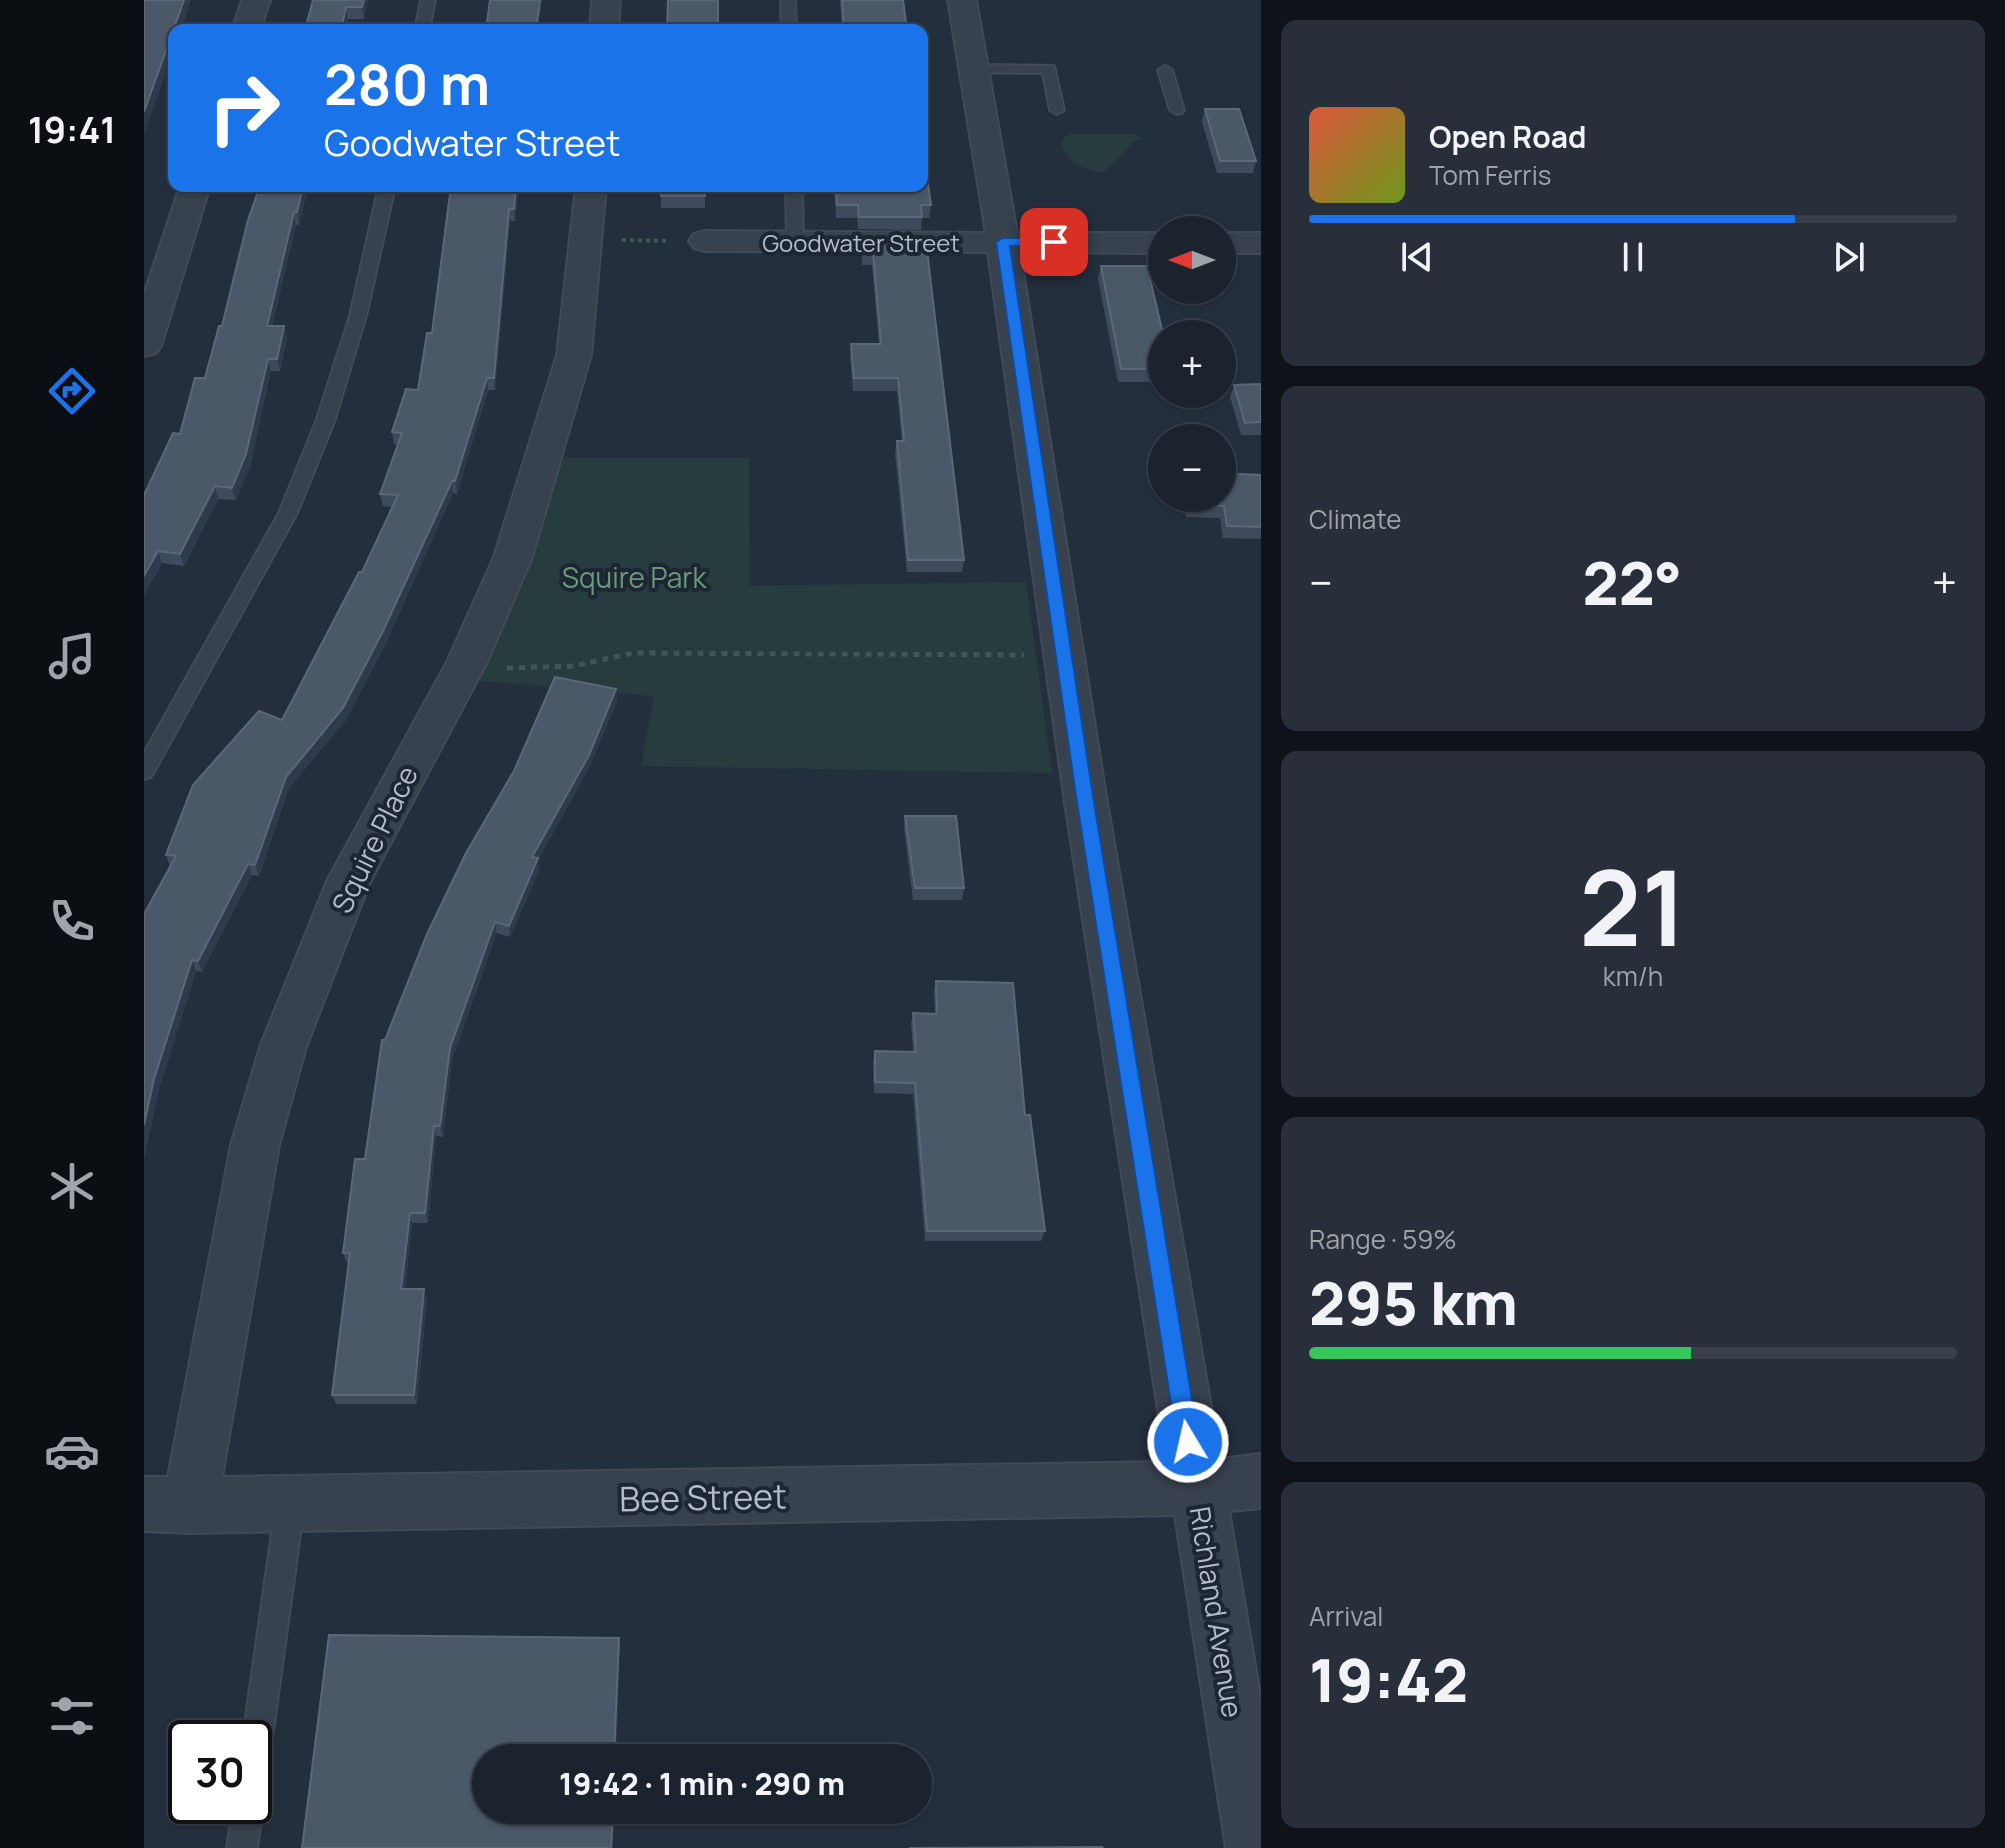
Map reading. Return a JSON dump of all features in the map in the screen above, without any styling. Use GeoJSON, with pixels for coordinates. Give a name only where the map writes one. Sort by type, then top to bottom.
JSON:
{"type":"FeatureCollection","features":[{"type":"Feature","properties":{"kind":"street"},"geometry":{"type":"LineString","coordinates":[[248,24],[256,0]]}},
{"type":"Feature","properties":{"kind":"street"},"geometry":{"type":"LineString","coordinates":[[604,24],[606,0]]}},
{"type":"Feature","properties":{"kind":"street","name":"Richland Avenue"},"geometry":{"type":"LineString","coordinates":[[962,0],[1003,242],[1063,655],[1256,1848]]}},
{"type":"Feature","properties":{"kind":"street"},"geometry":{"type":"LineString","coordinates":[[144,346],[193,192]]}},
{"type":"Feature","properties":{"kind":"street","name":"Squire Place"},"geometry":{"type":"LineString","coordinates":[[167,1505],[255,1145],[283,1047],[349,881],[467,662],[513,557],[574,355],[590,192]]}},
{"type":"Feature","properties":{"kind":"street","name":"Goodwater Street"},"geometry":{"type":"LineString","coordinates":[[705,241],[1148,243]]}},
{"type":"Feature","properties":{"kind":"street"},"geometry":{"type":"LineString","coordinates":[[1236,243],[1261,243]]}},
{"type":"Feature","properties":{"kind":"street","name":"Bee Street"},"geometry":{"type":"LineString","coordinates":[[167,1505],[1196,1488],[1261,1481]]}},
{"type":"Feature","properties":{"kind":"lane"},"geometry":{"type":"LineString","coordinates":[[423,24],[428,0]]}},
{"type":"Feature","properties":{"kind":"lane"},"geometry":{"type":"LineString","coordinates":[[788,0],[789,24]]}},
{"type":"Feature","properties":{"kind":"lane"},"geometry":{"type":"LineString","coordinates":[[973,69],[1049,69],[1057,110]]}},
{"type":"Feature","properties":{"kind":"lane"},"geometry":{"type":"LineString","coordinates":[[1165,70],[1177,110]]}},
{"type":"Feature","properties":{"kind":"lane"},"geometry":{"type":"LineString","coordinates":[[144,771],[293,500],[325,422],[358,316],[386,192]]}},
{"type":"Feature","properties":{"kind":"lane"},"geometry":{"type":"LineString","coordinates":[[794,192],[795,241]]}},
{"type":"Feature","properties":{"kind":"lane"},"geometry":{"type":"LineString","coordinates":[[260,1720],[290,1504]]}},
{"type":"Feature","properties":{"kind":"lane"},"geometry":{"type":"LineString","coordinates":[[242,1848],[245,1824]]}},
{"type":"Feature","properties":{"kind":"path"},"geometry":{"type":"LineString","coordinates":[[586,240],[705,241]]}},
{"type":"Feature","properties":{"kind":"path"},"geometry":{"type":"LineString","coordinates":[[467,662],[508,668],[574,666],[633,653],[1063,655]]}},
{"type":"Feature","properties":{"kind":"green space"},"geometry":{"type":"Polygon","coordinates":[[[1068,134],[1135,134],[1141,139],[1133,142],[1104,173],[1090,170],[1070,159],[1062,140],[1068,134]]]}},
{"type":"Feature","properties":{"kind":"green space","name":"Squire Park"},"geometry":{"type":"Polygon","coordinates":[[[559,458],[749,458],[750,586],[1026,582],[1052,773],[641,766],[654,696],[462,679],[559,458]]]}},
{"type":"Feature","properties":{"kind":"building"},"geometry":{"type":"Polygon","coordinates":[[[144,0],[184,0],[175,24],[168,24],[168,45],[144,112],[144,0]]]}},
{"type":"Feature","properties":{"kind":"building"},"geometry":{"type":"Polygon","coordinates":[[[313,0],[364,0],[362,7],[346,7],[342,24],[307,24],[313,0]]]}},
{"type":"Feature","properties":{"kind":"building"},"geometry":{"type":"Polygon","coordinates":[[[490,0],[540,0],[537,24],[487,24],[490,0]]]}},
{"type":"Feature","properties":{"kind":"building"},"geometry":{"type":"Polygon","coordinates":[[[668,0],[718,0],[718,24],[667,24],[668,0]]]}},
{"type":"Feature","properties":{"kind":"building"},"geometry":{"type":"Polygon","coordinates":[[[842,0],[903,0],[906,24],[844,24],[842,0]]]}},
{"type":"Feature","properties":{"kind":"building"},"geometry":{"type":"Polygon","coordinates":[[[1205,109],[1239,109],[1256,161],[1220,161],[1205,109]]]}},
{"type":"Feature","properties":{"kind":"building"},"geometry":{"type":"Polygon","coordinates":[[[928,184],[931,205],[921,205],[922,217],[859,217],[858,205],[837,205],[836,192],[928,192],[928,184]]]}},
{"type":"Feature","properties":{"kind":"building"},"geometry":{"type":"Polygon","coordinates":[[[258,192],[302,192],[267,326],[284,326],[277,359],[268,359],[246,454],[232,488],[215,486],[180,554],[158,551],[144,576],[144,493],[173,433],[180,434],[195,378],[205,378],[219,326],[222,326],[258,192]]]}},
{"type":"Feature","properties":{"kind":"building"},"geometry":{"type":"Polygon","coordinates":[[[450,192],[515,192],[514,209],[509,209],[494,378],[487,378],[455,481],[452,481],[383,631],[343,708],[286,777],[255,865],[248,864],[198,961],[192,960],[154,1079],[144,1125],[144,914],[176,856],[166,855],[193,785],[259,711],[282,720],[359,572],[362,572],[398,495],[380,494],[402,433],[392,432],[406,389],[418,390],[427,333],[432,333],[450,192]]]}},
{"type":"Feature","properties":{"kind":"building"},"geometry":{"type":"Polygon","coordinates":[[[661,192],[705,192],[705,196],[661,196],[661,192]]]}},
{"type":"Feature","properties":{"kind":"building"},"geometry":{"type":"Polygon","coordinates":[[[862,242],[926,242],[964,560],[908,560],[897,441],[904,441],[898,378],[854,378],[851,344],[881,344],[873,253],[863,253],[862,242]]]}},
{"type":"Feature","properties":{"kind":"building"},"geometry":{"type":"Polygon","coordinates":[[[1101,266],[1147,266],[1148,304],[1156,304],[1160,320],[1148,320],[1148,369],[1121,369],[1101,266]]]}},
{"type":"Feature","properties":{"kind":"building"},"geometry":{"type":"Polygon","coordinates":[[[1261,384],[1261,422],[1245,423],[1236,385],[1261,384]]]}},
{"type":"Feature","properties":{"kind":"building"},"geometry":{"type":"Polygon","coordinates":[[[1236,474],[1261,475],[1261,527],[1227,526],[1225,512],[1236,512],[1236,474]]]}},
{"type":"Feature","properties":{"kind":"building"},"geometry":{"type":"Polygon","coordinates":[[[555,677],[616,689],[589,755],[532,857],[538,858],[509,926],[495,922],[450,1048],[440,1126],[434,1126],[425,1213],[410,1213],[401,1289],[424,1289],[414,1395],[332,1395],[350,1253],[343,1253],[355,1159],[365,1159],[382,1040],[385,1040],[427,934],[466,853],[514,771],[555,677]]]}},
{"type":"Feature","properties":{"kind":"building"},"geometry":{"type":"Polygon","coordinates":[[[905,816],[956,816],[964,888],[915,888],[905,816]]]}},
{"type":"Feature","properties":{"kind":"building"},"geometry":{"type":"Polygon","coordinates":[[[936,981],[1013,983],[1025,1115],[1030,1115],[1045,1231],[927,1231],[915,1083],[875,1082],[875,1051],[916,1052],[913,1013],[937,1014],[936,981]]]}},
{"type":"Feature","properties":{"kind":"building"},"geometry":{"type":"Polygon","coordinates":[[[329,1635],[619,1638],[615,1744],[472,1744],[472,1824],[612,1824],[611,1848],[302,1848],[329,1635]]]}},
{"type":"Feature","properties":{"kind":"building"},"geometry":{"type":"Polygon","coordinates":[[[1102,1847],[1103,1848],[909,1848],[1102,1847]]]}},
{"type":"Feature","properties":{"kind":"route"},"geometry":{"type":"LineString","coordinates":[[1054,242],[1003,242],[1056,609],[1188,1442]]}}]}
